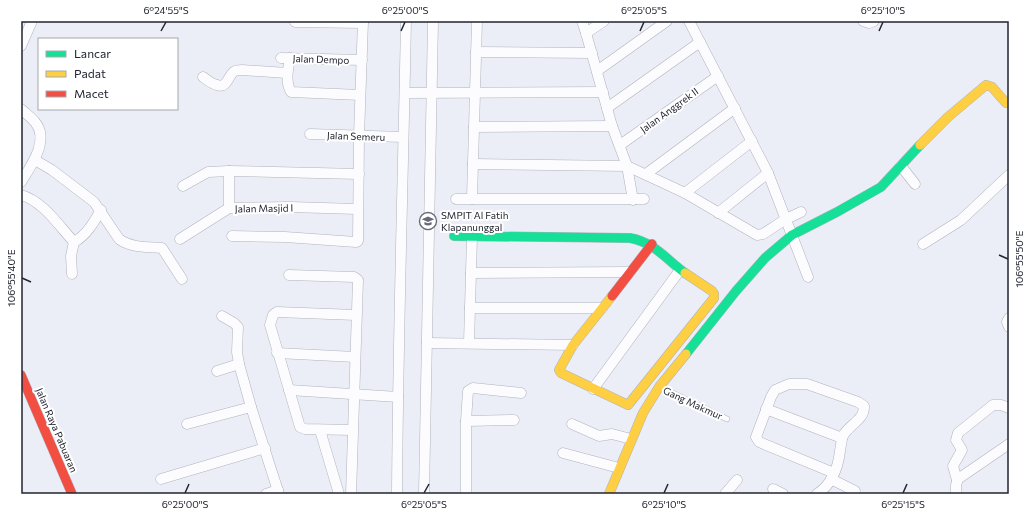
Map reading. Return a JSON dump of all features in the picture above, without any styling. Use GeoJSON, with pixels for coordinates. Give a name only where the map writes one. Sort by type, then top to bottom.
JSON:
{"type":"FeatureCollection","features":[{"type":"Feature","properties":{"kind":"street"},"geometry":{"type":"LineString","coordinates":[[21,46],[32,21]]}},
{"type":"Feature","properties":{"kind":"street"},"geometry":{"type":"LineString","coordinates":[[397,494],[403,137],[408,92],[406,21]]}},
{"type":"Feature","properties":{"kind":"street"},"geometry":{"type":"LineString","coordinates":[[424,494],[428,343],[427,92],[433,21]]}},
{"type":"Feature","properties":{"kind":"street"},"geometry":{"type":"LineString","coordinates":[[472,199],[477,21]]}},
{"type":"Feature","properties":{"kind":"street"},"geometry":{"type":"LineString","coordinates":[[582,21],[612,126],[627,166],[633,200]]}},
{"type":"Feature","properties":{"kind":"street"},"geometry":{"type":"LineString","coordinates":[[586,33],[604,21]]}},
{"type":"Feature","properties":{"kind":"street"},"geometry":{"type":"LineString","coordinates":[[597,71],[667,21]]}},
{"type":"Feature","properties":{"kind":"street"},"geometry":{"type":"LineString","coordinates":[[689,21],[768,173],[808,277]]}},
{"type":"Feature","properties":{"kind":"street"},"geometry":{"type":"LineString","coordinates":[[863,21],[869,23],[874,21]]}},
{"type":"Feature","properties":{"kind":"street"},"geometry":{"type":"LineString","coordinates":[[232,236],[285,237],[356,242],[358,239],[357,209],[363,22],[295,22]]}},
{"type":"Feature","properties":{"kind":"street"},"geometry":{"type":"LineString","coordinates":[[607,108],[700,42]]}},
{"type":"Feature","properties":{"kind":"street"},"geometry":{"type":"LineString","coordinates":[[476,52],[592,53]]}},
{"type":"Feature","properties":{"kind":"street","name":"Jalan Dempo"},"geometry":{"type":"LineString","coordinates":[[287,74],[285,58],[362,60]]}},
{"type":"Feature","properties":{"kind":"street"},"geometry":{"type":"LineString","coordinates":[[203,77],[217,86],[222,86],[225,85],[231,74],[236,71],[242,70],[287,74],[291,92],[360,95]]}},
{"type":"Feature","properties":{"kind":"street","name":"Jalan Anggrek II"},"geometry":{"type":"LineString","coordinates":[[620,145],[718,76]]}},
{"type":"Feature","properties":{"kind":"street"},"geometry":{"type":"LineString","coordinates":[[609,494],[631,439],[659,387],[736,291],[765,258],[792,235],[837,212],[881,186],[901,166],[908,156],[981,88],[986,85],[992,87],[1006,103],[1009,103]]}},
{"type":"Feature","properties":{"kind":"street"},"geometry":{"type":"LineString","coordinates":[[408,92],[603,92]]}},
{"type":"Feature","properties":{"kind":"street"},"geometry":{"type":"LineString","coordinates":[[646,174],[735,108]]}},
{"type":"Feature","properties":{"kind":"street"},"geometry":{"type":"LineString","coordinates":[[21,109],[36,123],[40,146],[35,160],[21,182]]}},
{"type":"Feature","properties":{"kind":"street"},"geometry":{"type":"LineString","coordinates":[[474,127],[612,126]]}},
{"type":"Feature","properties":{"kind":"street","name":"Jalan Semeru"},"geometry":{"type":"LineString","coordinates":[[310,134],[403,137]]}},
{"type":"Feature","properties":{"kind":"street"},"geometry":{"type":"LineString","coordinates":[[685,193],[752,141]]}},
{"type":"Feature","properties":{"kind":"street"},"geometry":{"type":"LineString","coordinates":[[35,160],[74,186],[94,202],[101,210],[116,235],[124,243],[162,248],[182,278]]}},
{"type":"Feature","properties":{"kind":"street"},"geometry":{"type":"LineString","coordinates":[[473,164],[627,166],[685,193],[718,213],[760,235],[786,219],[801,212]]}},
{"type":"Feature","properties":{"kind":"street"},"geometry":{"type":"LineString","coordinates":[[901,166],[915,184]]}},
{"type":"Feature","properties":{"kind":"street"},"geometry":{"type":"LineString","coordinates":[[183,186],[208,172],[229,171],[359,174]]}},
{"type":"Feature","properties":{"kind":"street"},"geometry":{"type":"LineString","coordinates":[[229,171],[229,208]]}},
{"type":"Feature","properties":{"kind":"street"},"geometry":{"type":"LineString","coordinates":[[718,213],[768,173]]}},
{"type":"Feature","properties":{"kind":"street"},"geometry":{"type":"LineString","coordinates":[[923,244],[961,220],[1009,175]]}},
{"type":"Feature","properties":{"kind":"street"},"geometry":{"type":"LineString","coordinates":[[21,195],[31,199],[41,207],[74,242]]}},
{"type":"Feature","properties":{"kind":"street"},"geometry":{"type":"LineString","coordinates":[[456,199],[644,199]]}},
{"type":"Feature","properties":{"kind":"street","name":"Jalan Masjid I"},"geometry":{"type":"LineString","coordinates":[[180,239],[229,208],[290,207],[357,209]]}},
{"type":"Feature","properties":{"kind":"street"},"geometry":{"type":"LineString","coordinates":[[74,242],[80,239],[94,223],[101,210]]}},
{"type":"Feature","properties":{"kind":"street"},"geometry":{"type":"LineString","coordinates":[[454,236],[630,238],[642,240],[652,244],[680,270],[712,291],[714,298],[630,404],[626,405],[560,374],[559,371],[573,345],[652,244]]}},
{"type":"Feature","properties":{"kind":"street"},"geometry":{"type":"LineString","coordinates":[[469,343],[472,236]]}},
{"type":"Feature","properties":{"kind":"street"},"geometry":{"type":"LineString","coordinates":[[72,274],[71,256],[74,242]]}},
{"type":"Feature","properties":{"kind":"street"},"geometry":{"type":"LineString","coordinates":[[593,389],[680,270]]}},
{"type":"Feature","properties":{"kind":"street"},"geometry":{"type":"LineString","coordinates":[[471,273],[630,272]]}},
{"type":"Feature","properties":{"kind":"street"},"geometry":{"type":"LineString","coordinates":[[289,275],[356,277],[358,280],[352,430],[352,494]]}},
{"type":"Feature","properties":{"kind":"street"},"geometry":{"type":"LineString","coordinates":[[470,308],[602,308]]}},
{"type":"Feature","properties":{"kind":"street"},"geometry":{"type":"LineString","coordinates":[[352,430],[320,430],[305,429],[300,427],[277,353],[270,327],[270,321],[273,315],[277,312],[356,315]]}},
{"type":"Feature","properties":{"kind":"street"},"geometry":{"type":"LineString","coordinates":[[222,316],[238,327],[237,352],[239,364],[278,492],[266,494]]}},
{"type":"Feature","properties":{"kind":"street"},"geometry":{"type":"LineString","coordinates":[[1009,318],[1006,322],[1009,327]]}},
{"type":"Feature","properties":{"kind":"street"},"geometry":{"type":"LineString","coordinates":[[428,343],[573,345]]}},
{"type":"Feature","properties":{"kind":"street"},"geometry":{"type":"LineString","coordinates":[[277,353],[355,357]]}},
{"type":"Feature","properties":{"kind":"street"},"geometry":{"type":"LineString","coordinates":[[217,371],[239,364]]}},
{"type":"Feature","properties":{"kind":"street","name":"Jalan Raya Pabuaran"},"geometry":{"type":"LineString","coordinates":[[21,375],[72,494]]}},
{"type":"Feature","properties":{"kind":"street"},"geometry":{"type":"LineString","coordinates":[[817,494],[825,487],[832,476],[839,458],[842,438],[847,430],[863,414],[864,406],[858,402],[807,384],[789,384],[775,390],[766,409],[756,437],[759,442],[832,476],[855,491]]}},
{"type":"Feature","properties":{"kind":"street"},"geometry":{"type":"LineString","coordinates":[[466,494],[467,394],[470,389],[473,388],[521,393]]}},
{"type":"Feature","properties":{"kind":"street"},"geometry":{"type":"LineString","coordinates":[[289,390],[398,397]]}},
{"type":"Feature","properties":{"kind":"street"},"geometry":{"type":"LineString","coordinates":[[956,494],[957,480],[953,466],[962,450],[956,440],[958,433],[991,406],[998,404],[1009,408]]}},
{"type":"Feature","properties":{"kind":"street"},"geometry":{"type":"LineString","coordinates":[[187,424],[251,407]]}},
{"type":"Feature","properties":{"kind":"street"},"geometry":{"type":"LineString","coordinates":[[766,409],[842,438]]}},
{"type":"Feature","properties":{"kind":"street"},"geometry":{"type":"LineString","coordinates":[[466,421],[514,420]]}},
{"type":"Feature","properties":{"kind":"street"},"geometry":{"type":"LineString","coordinates":[[572,424],[594,435],[599,436],[612,434],[631,439]]}},
{"type":"Feature","properties":{"kind":"street"},"geometry":{"type":"LineString","coordinates":[[320,430],[339,494]]}},
{"type":"Feature","properties":{"kind":"street"},"geometry":{"type":"LineString","coordinates":[[957,480],[1009,444]]}},
{"type":"Feature","properties":{"kind":"street"},"geometry":{"type":"LineString","coordinates":[[161,479],[265,448]]}},
{"type":"Feature","properties":{"kind":"street"},"geometry":{"type":"LineString","coordinates":[[563,453],[619,468]]}},
{"type":"Feature","properties":{"kind":"street"},"geometry":{"type":"LineString","coordinates":[[725,494],[737,480]]}},
{"type":"Feature","properties":{"kind":"street"},"geometry":{"type":"LineString","coordinates":[[773,490],[783,494]]}},
{"type":"Feature","properties":{"kind":"lane","name":"Gang Makmur"},"geometry":{"type":"LineString","coordinates":[[659,387],[727,418]]}},
{"type":"Feature","properties":{"kind":"traffic: fast"},"geometry":{"type":"LineString","coordinates":[[686,354],[736,291],[765,258],[792,235],[881,187],[920,145]]}},
{"type":"Feature","properties":{"kind":"traffic: fast"},"geometry":{"type":"LineString","coordinates":[[454,236],[630,238],[639,240],[653,247],[685,273]]}},
{"type":"Feature","properties":{"kind":"traffic: slow"},"geometry":{"type":"LineString","coordinates":[[920,145],[948,117],[986,85],[992,87],[1006,103],[1009,103]]}},
{"type":"Feature","properties":{"kind":"traffic: slow"},"geometry":{"type":"LineString","coordinates":[[612,296],[573,345],[559,370],[561,373],[628,405],[714,298],[712,291],[685,273]]}},
{"type":"Feature","properties":{"kind":"traffic: slow"},"geometry":{"type":"LineString","coordinates":[[609,494],[643,413],[659,387],[686,354]]}},
{"type":"Feature","properties":{"kind":"traffic: jam"},"geometry":{"type":"LineString","coordinates":[[612,296],[652,244]]}},
{"type":"Feature","properties":{"kind":"traffic: jam"},"geometry":{"type":"LineString","coordinates":[[21,375],[72,494]]}},
{"type":"Feature","properties":{"kind":"place","name":"SMPIT Al Fatih Klapanunggal"},"geometry":{"type":"Point","coordinates":[428,221]}}]}
